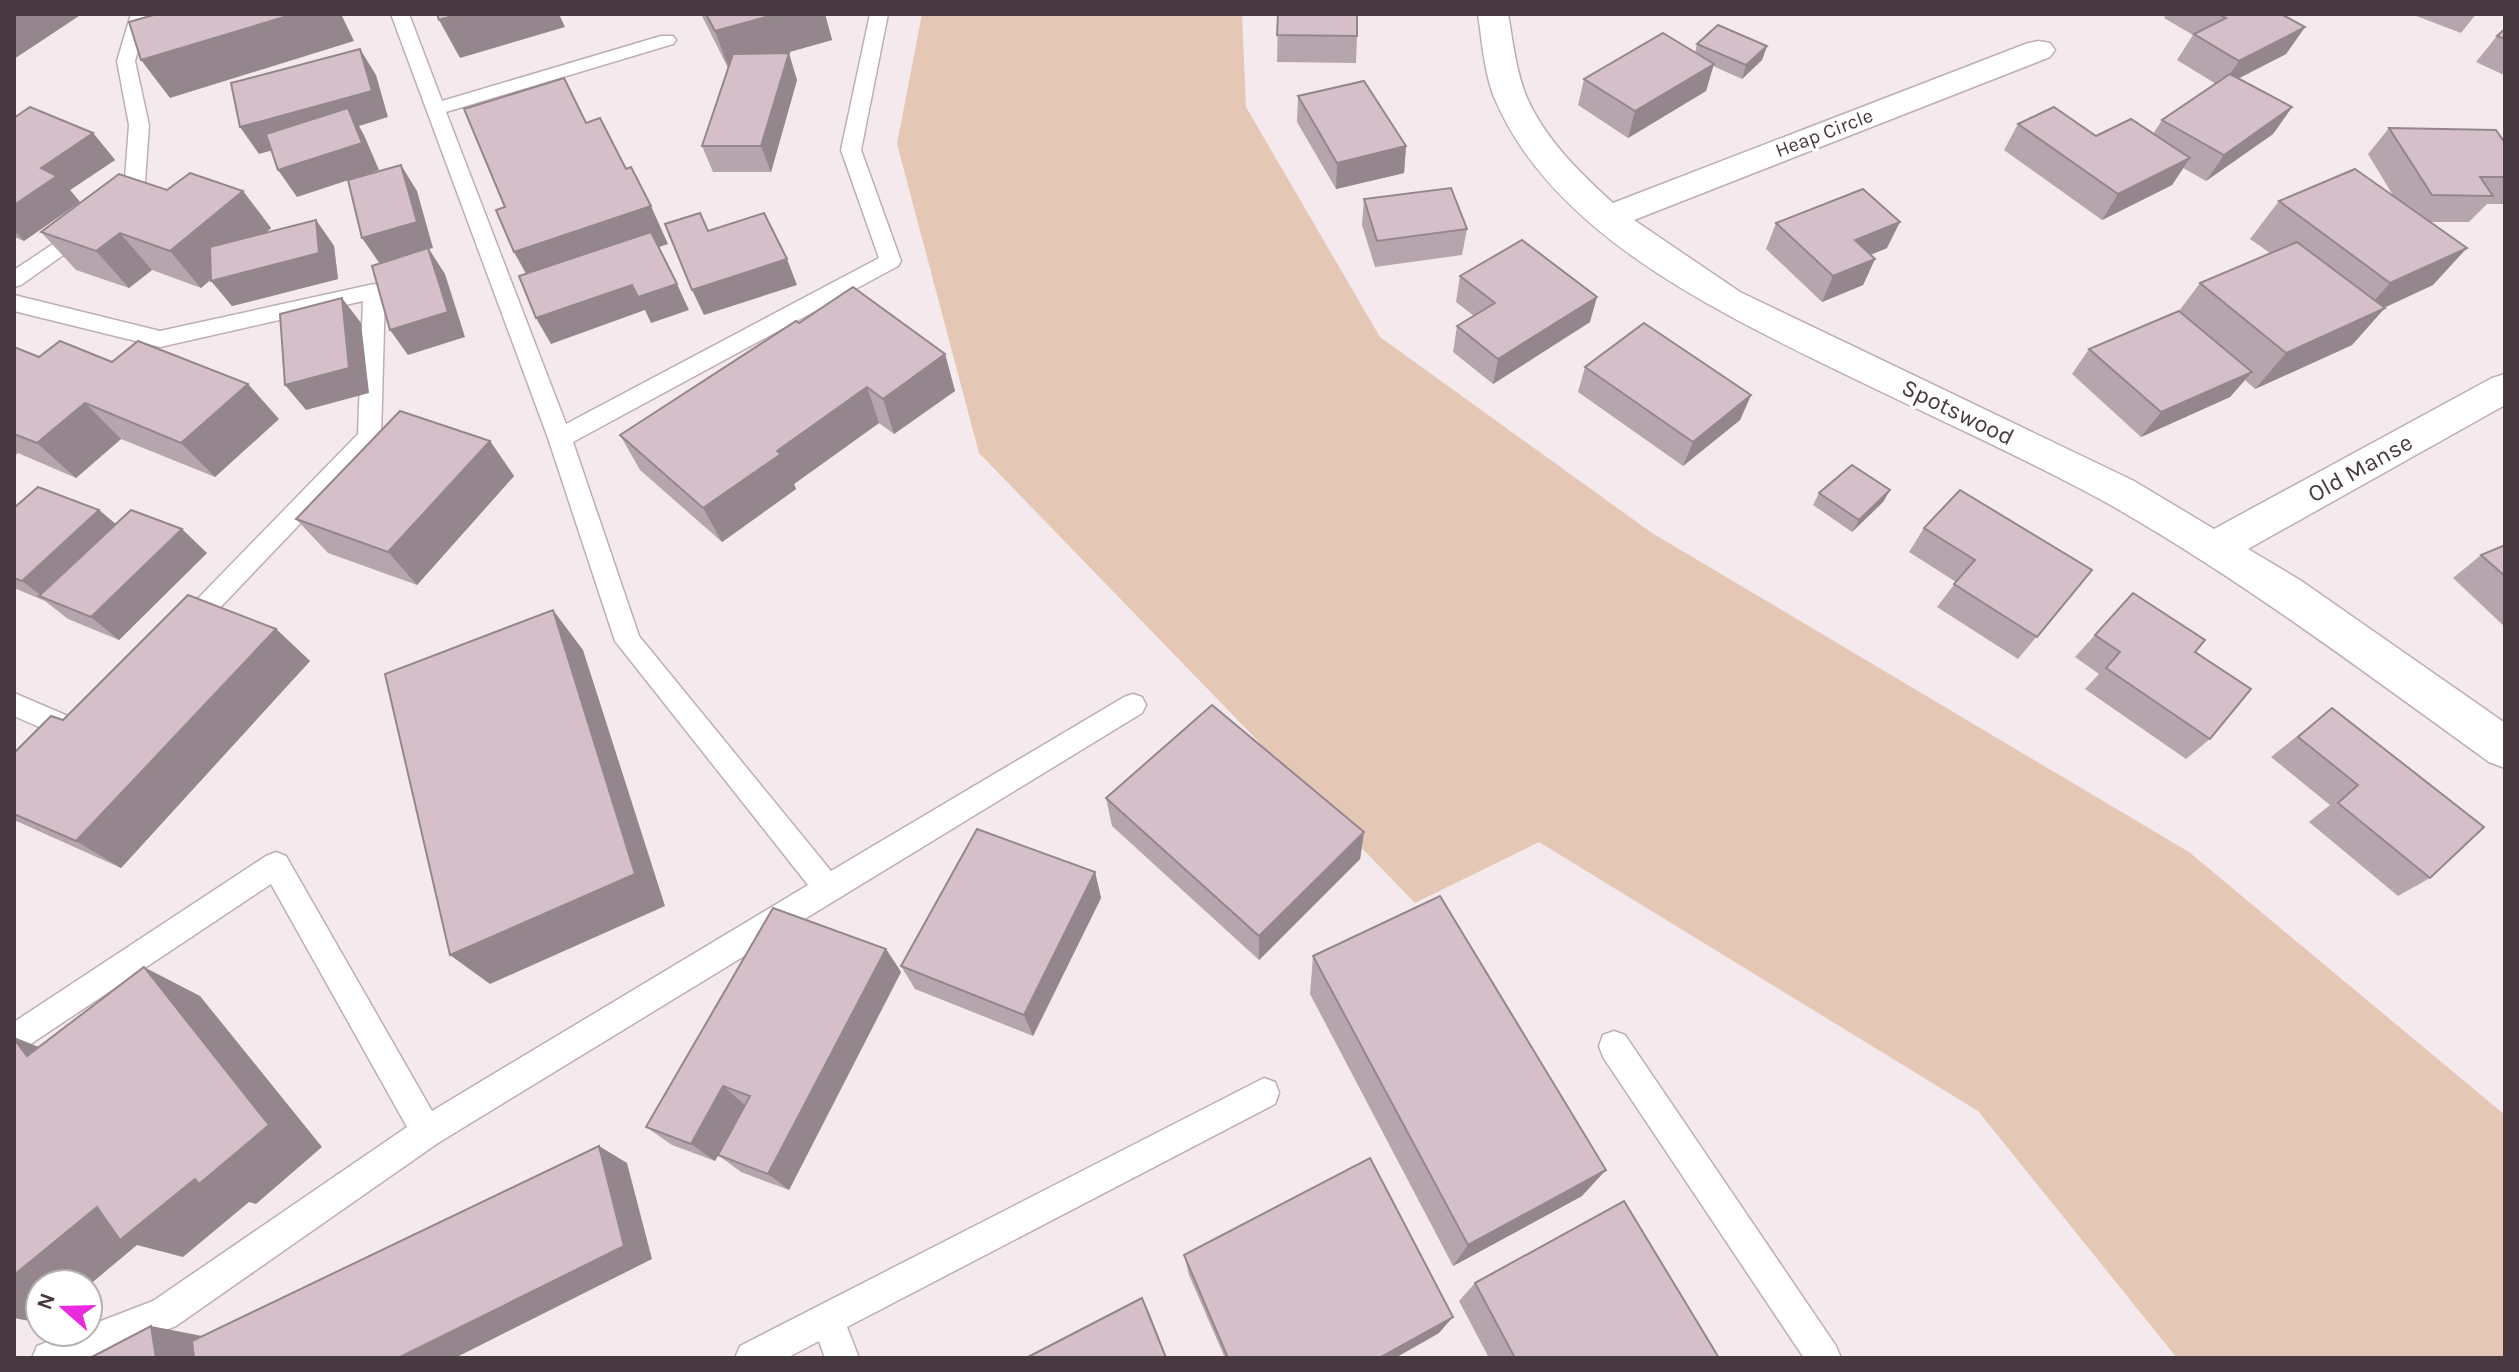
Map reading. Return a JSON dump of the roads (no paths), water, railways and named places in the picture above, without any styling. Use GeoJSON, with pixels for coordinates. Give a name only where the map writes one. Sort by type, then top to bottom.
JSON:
{"type":"FeatureCollection","features":[{"type":"Feature","properties":{"kind":"street","name":"Spotswood"},"geometry":{"type":"LineString","coordinates":[[1493,14],[1510,96],[1530,132],[1556,166],[1609,217],[1675,268],[1727,301],[2120,492],[2285,592],[2505,748]]}},
{"type":"Feature","properties":{"kind":"street","name":"Heap Circle"},"geometry":{"type":"LineString","coordinates":[[1609,217],[2039,50]]}},
{"type":"Feature","properties":{"kind":"street","name":"Old Manse"},"geometry":{"type":"LineString","coordinates":[[2215,548],[2505,388]]}},
{"type":"Feature","properties":{"kind":"lane"},"geometry":{"type":"LineString","coordinates":[[14,280],[134,195],[139,125],[126,61],[140,14]]}},
{"type":"Feature","properties":{"kind":"lane"},"geometry":{"type":"LineString","coordinates":[[400,14],[560,438],[628,641],[828,888]]}},
{"type":"Feature","properties":{"kind":"lane"},"geometry":{"type":"LineString","coordinates":[[560,438],[891,261],[851,150],[879,14]]}},
{"type":"Feature","properties":{"kind":"lane"},"geometry":{"type":"LineString","coordinates":[[435,109],[667,40]]}},
{"type":"Feature","properties":{"kind":"lane"},"geometry":{"type":"LineString","coordinates":[[14,303],[160,339],[374,291],[369,437],[171,642]]}},
{"type":"Feature","properties":{"kind":"lane"},"geometry":{"type":"LineString","coordinates":[[14,704],[83,734],[94,722]]}},
{"type":"Feature","properties":{"kind":"lane"},"geometry":{"type":"LineString","coordinates":[[49,1358],[164,1314],[427,1132],[1133,705]]}},
{"type":"Feature","properties":{"kind":"lane"},"geometry":{"type":"LineString","coordinates":[[14,1040],[276,865],[427,1132]]}},
{"type":"Feature","properties":{"kind":"lane"},"geometry":{"type":"LineString","coordinates":[[1614,1046],[1824,1358]]}},
{"type":"Feature","properties":{"kind":"lane"},"geometry":{"type":"LineString","coordinates":[[752,1358],[1264,1093]]}},
{"type":"Feature","properties":{"kind":"lane"},"geometry":{"type":"LineString","coordinates":[[828,1319],[842,1358]]}}]}
